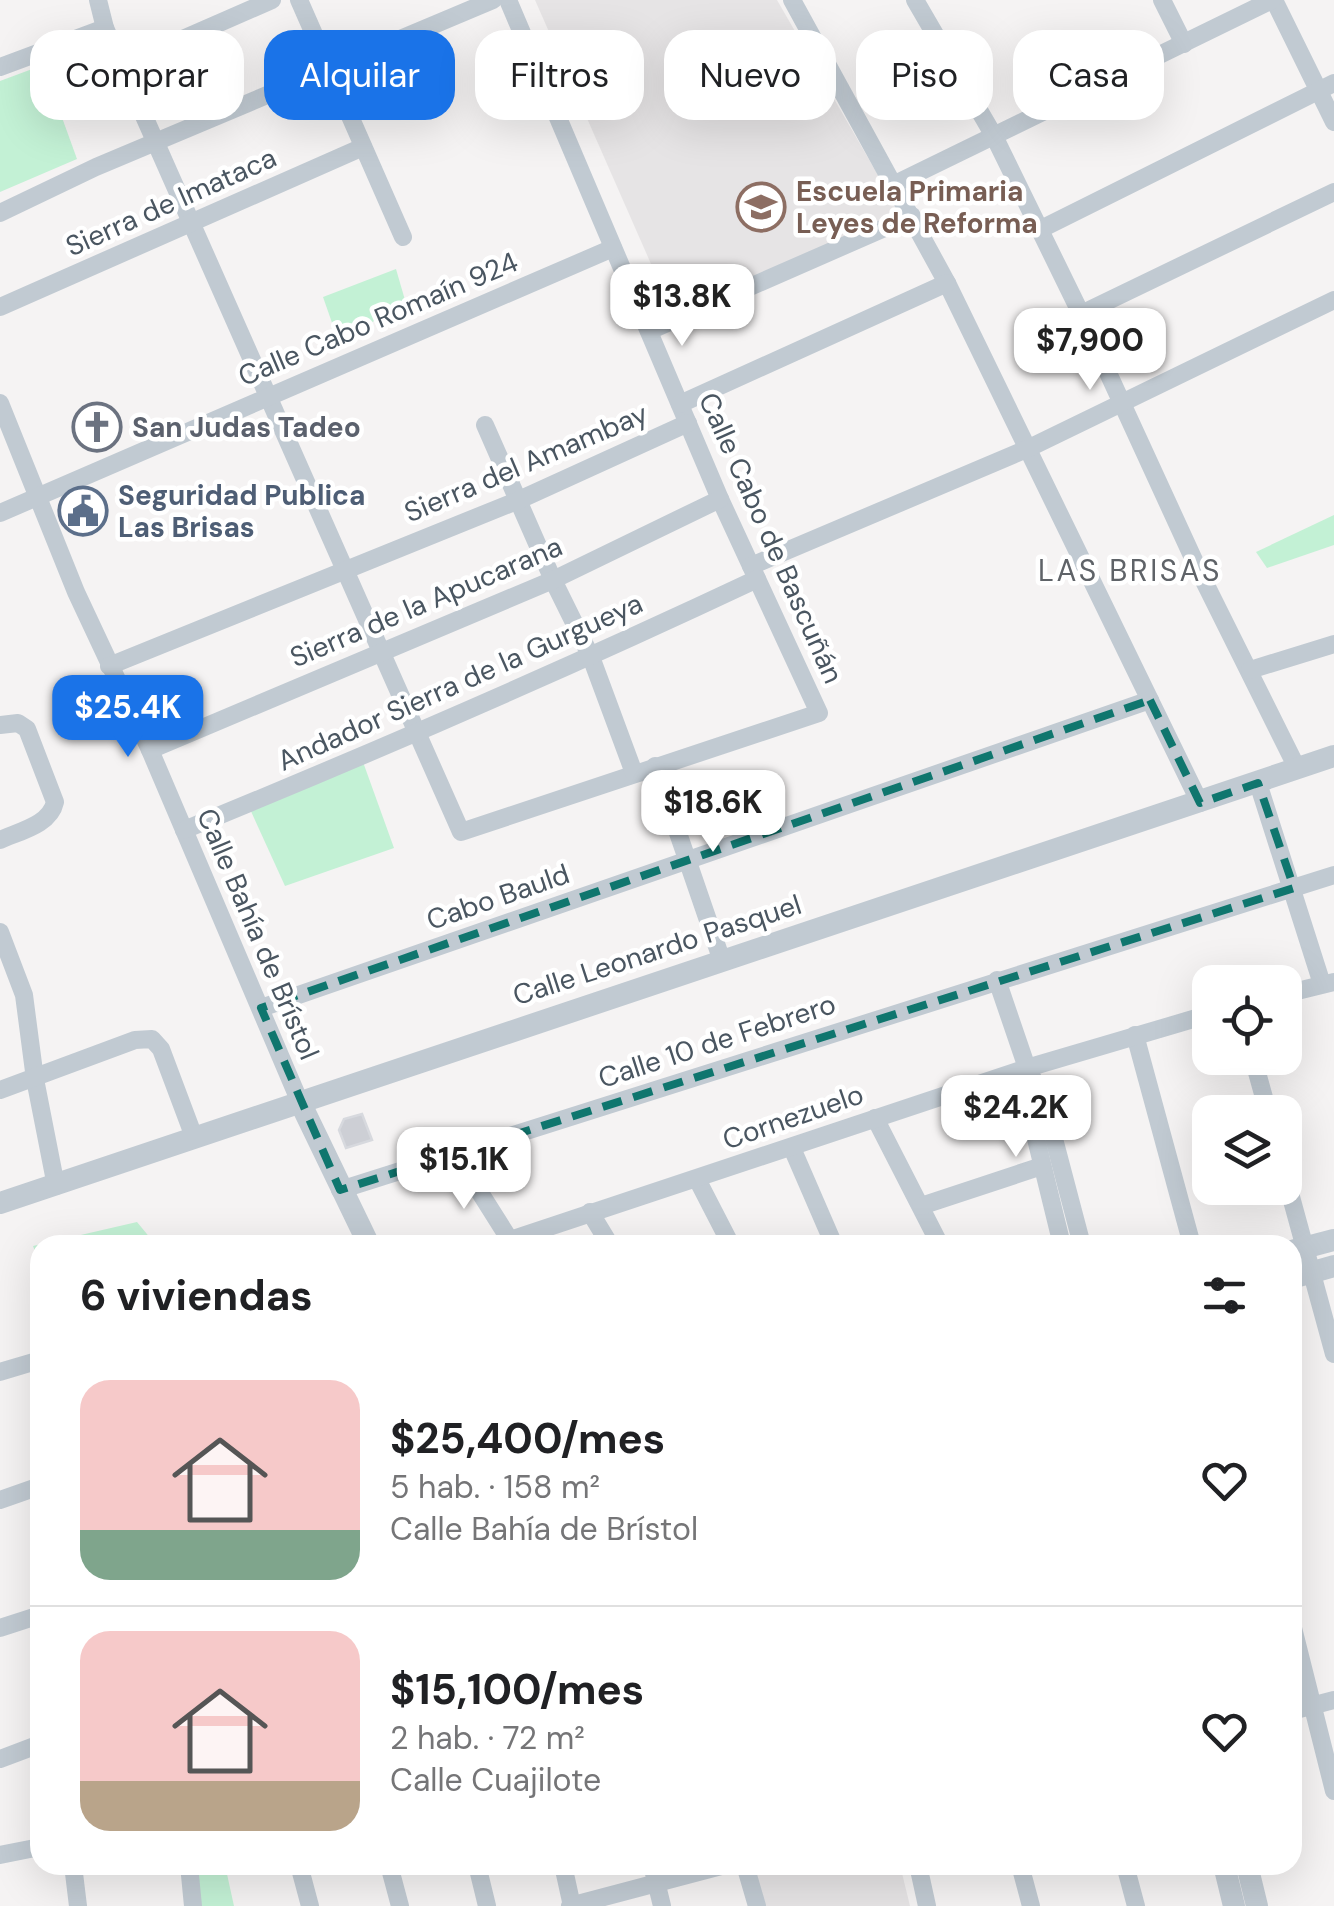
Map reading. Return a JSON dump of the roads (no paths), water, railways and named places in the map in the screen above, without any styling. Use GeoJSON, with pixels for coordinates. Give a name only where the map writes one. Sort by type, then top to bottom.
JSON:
{"type":"FeatureCollection","features":[{"type":"Feature","properties":{"kind":"street"},"geometry":{"type":"LineString","coordinates":[[0,67],[104,28],[98,0]]}},
{"type":"Feature","properties":{"kind":"street"},"geometry":{"type":"LineString","coordinates":[[203,30],[272,0]]}},
{"type":"Feature","properties":{"kind":"street"},"geometry":{"type":"LineString","coordinates":[[298,0],[312,30]]}},
{"type":"Feature","properties":{"kind":"street"},"geometry":{"type":"LineString","coordinates":[[421,30],[493,0]]}},
{"type":"Feature","properties":{"kind":"street","name":"Calle Cabo de Bascuñán"},"geometry":{"type":"LineString","coordinates":[[508,0],[720,499],[819,713],[655,766]]}},
{"type":"Feature","properties":{"kind":"street"},"geometry":{"type":"LineString","coordinates":[[792,0],[947,283],[1200,803]]}},
{"type":"Feature","properties":{"kind":"street"},"geometry":{"type":"LineString","coordinates":[[916,0],[994,136],[1297,768]]}},
{"type":"Feature","properties":{"kind":"street"},"geometry":{"type":"LineString","coordinates":[[1162,0],[1184,44]]}},
{"type":"Feature","properties":{"kind":"street"},"geometry":{"type":"LineString","coordinates":[[895,184],[1273,0],[1326,87],[1334,122]]}},
{"type":"Feature","properties":{"kind":"street"},"geometry":{"type":"LineString","coordinates":[[1039,230],[1326,87]]}},
{"type":"Feature","properties":{"kind":"street"},"geometry":{"type":"LineString","coordinates":[[0,212],[264,97]]}},
{"type":"Feature","properties":{"kind":"street"},"geometry":{"type":"LineString","coordinates":[[147,120],[378,652],[461,832],[655,766],[722,961]]}},
{"type":"Feature","properties":{"kind":"street"},"geometry":{"type":"LineString","coordinates":[[351,120],[403,237]]}},
{"type":"Feature","properties":{"kind":"street","name":"Sierra de Imataca"},"geometry":{"type":"LineString","coordinates":[[0,306],[363,148]]}},
{"type":"Feature","properties":{"kind":"street"},"geometry":{"type":"LineString","coordinates":[[1081,314],[1334,192]]}},
{"type":"Feature","properties":{"kind":"street"},"geometry":{"type":"LineString","coordinates":[[649,332],[912,216]]}},
{"type":"Feature","properties":{"kind":"street","name":"Calle Cabo Romaín 924"},"geometry":{"type":"LineString","coordinates":[[0,513],[613,248]]}},
{"type":"Feature","properties":{"kind":"street","name":"Sierra del Amambay"},"geometry":{"type":"LineString","coordinates":[[680,404],[947,283]]}},
{"type":"Feature","properties":{"kind":"street","name":"Andador Sierra de la Gurgueya"},"geometry":{"type":"LineString","coordinates":[[184,830],[591,657],[754,572],[1029,448],[1334,300]]}},
{"type":"Feature","properties":{"kind":"street","name":"Calle Bahía de Brístol"},"geometry":{"type":"LineString","coordinates":[[0,403],[108,666],[150,750],[299,1100]]}},
{"type":"Feature","properties":{"kind":"street","name":"Sierra del Amambay"},"geometry":{"type":"LineString","coordinates":[[108,666],[519,500],[688,423]]}},
{"type":"Feature","properties":{"kind":"street"},"geometry":{"type":"LineString","coordinates":[[485,425],[591,657],[634,773]]}},
{"type":"Feature","properties":{"kind":"street","name":"Sierra de la Apucarana"},"geometry":{"type":"LineString","coordinates":[[150,750],[553,580],[720,499]]}},
{"type":"Feature","properties":{"kind":"street"},"geometry":{"type":"LineString","coordinates":[[1250,670],[1334,644]]}},
{"type":"Feature","properties":{"kind":"street","name":"Cabo Bauld"},"geometry":{"type":"LineString","coordinates":[[261,1008],[1150,700]]}},
{"type":"Feature","properties":{"kind":"street"},"geometry":{"type":"LineString","coordinates":[[0,840],[45,820],[53,812],[55,802],[26,729],[9,724]]}},
{"type":"Feature","properties":{"kind":"street","name":"Calle Leonardo Pasquel"},"geometry":{"type":"LineString","coordinates":[[0,1203],[1334,756]]}},
{"type":"Feature","properties":{"kind":"street"},"geometry":{"type":"LineString","coordinates":[[1258,782],[1328,983],[1302,990]]}},
{"type":"Feature","properties":{"kind":"street","name":"Calle 10 de Febrero"},"geometry":{"type":"LineString","coordinates":[[340,1190],[1334,875]]}},
{"type":"Feature","properties":{"kind":"street"},"geometry":{"type":"LineString","coordinates":[[0,932],[24,995],[35,1079],[56,1186]]}},
{"type":"Feature","properties":{"kind":"street"},"geometry":{"type":"LineString","coordinates":[[997,980],[1027,1068],[1042,1097],[1079,1235]]}},
{"type":"Feature","properties":{"kind":"street","name":"Cornezuelo"},"geometry":{"type":"LineString","coordinates":[[532,1235],[590,1212],[874,1118],[1192,1019]]}},
{"type":"Feature","properties":{"kind":"street"},"geometry":{"type":"LineString","coordinates":[[1134,1034],[1189,1235]]}},
{"type":"Feature","properties":{"kind":"street"},"geometry":{"type":"LineString","coordinates":[[0,1090],[135,1040],[152,1040],[161,1049],[194,1137]]}},
{"type":"Feature","properties":{"kind":"street"},"geometry":{"type":"LineString","coordinates":[[1027,1068],[1027,1102],[1059,1235]]}},
{"type":"Feature","properties":{"kind":"street"},"geometry":{"type":"LineString","coordinates":[[299,1100],[364,1235]]}},
{"type":"Feature","properties":{"kind":"street"},"geometry":{"type":"LineString","coordinates":[[874,1118],[935,1235]]}},
{"type":"Feature","properties":{"kind":"street"},"geometry":{"type":"LineString","coordinates":[[792,1148],[830,1235]]}},
{"type":"Feature","properties":{"kind":"street"},"geometry":{"type":"LineString","coordinates":[[454,1153],[507,1235]]}},
{"type":"Feature","properties":{"kind":"street"},"geometry":{"type":"LineString","coordinates":[[920,1206],[1042,1166]]}},
{"type":"Feature","properties":{"kind":"street"},"geometry":{"type":"LineString","coordinates":[[697,1179],[726,1235]]}},
{"type":"Feature","properties":{"kind":"street"},"geometry":{"type":"LineString","coordinates":[[1291,1205],[1296,1235]]}},
{"type":"Feature","properties":{"kind":"street"},"geometry":{"type":"LineString","coordinates":[[590,1212],[604,1235]]}},
{"type":"Feature","properties":{"kind":"street"},"geometry":{"type":"LineString","coordinates":[[1302,1249],[1334,1240]]}},
{"type":"Feature","properties":{"kind":"street"},"geometry":{"type":"LineString","coordinates":[[1313,1272],[1334,1354]]}},
{"type":"Feature","properties":{"kind":"street"},"geometry":{"type":"LineString","coordinates":[[0,1372],[30,1363]]}},
{"type":"Feature","properties":{"kind":"street"},"geometry":{"type":"LineString","coordinates":[[0,1500],[30,1490]]}},
{"type":"Feature","properties":{"kind":"street"},"geometry":{"type":"LineString","coordinates":[[0,1628],[30,1618]]}},
{"type":"Feature","properties":{"kind":"street"},"geometry":{"type":"LineString","coordinates":[[1302,1661],[1334,1791]]}},
{"type":"Feature","properties":{"kind":"street"},"geometry":{"type":"LineString","coordinates":[[1302,1709],[1334,1700]]}},
{"type":"Feature","properties":{"kind":"street"},"geometry":{"type":"LineString","coordinates":[[0,1759],[30,1748]]}},
{"type":"Feature","properties":{"kind":"street"},"geometry":{"type":"LineString","coordinates":[[0,1855],[30,1850]]}},
{"type":"Feature","properties":{"kind":"street"},"geometry":{"type":"LineString","coordinates":[[73,1875],[78,1906]]}},
{"type":"Feature","properties":{"kind":"street"},"geometry":{"type":"LineString","coordinates":[[190,1875],[193,1906]]}},
{"type":"Feature","properties":{"kind":"street"},"geometry":{"type":"LineString","coordinates":[[302,1875],[310,1906]]}},
{"type":"Feature","properties":{"kind":"street"},"geometry":{"type":"LineString","coordinates":[[392,1875],[400,1906]]}},
{"type":"Feature","properties":{"kind":"street"},"geometry":{"type":"LineString","coordinates":[[479,1875],[486,1906]]}},
{"type":"Feature","properties":{"kind":"street"},"geometry":{"type":"LineString","coordinates":[[564,1875],[572,1906],[690,1875]]}},
{"type":"Feature","properties":{"kind":"street"},"geometry":{"type":"LineString","coordinates":[[654,1875],[662,1906]]}},
{"type":"Feature","properties":{"kind":"street"},"geometry":{"type":"LineString","coordinates":[[748,1875],[757,1906]]}},
{"type":"Feature","properties":{"kind":"street"},"geometry":{"type":"LineString","coordinates":[[920,1875],[928,1906]]}},
{"type":"Feature","properties":{"kind":"street"},"geometry":{"type":"LineString","coordinates":[[1023,1875],[1031,1906]]}},
{"type":"Feature","properties":{"kind":"street"},"geometry":{"type":"LineString","coordinates":[[1128,1875],[1136,1906]]}},
{"type":"Feature","properties":{"kind":"street"},"geometry":{"type":"LineString","coordinates":[[1226,1875],[1234,1906]]}},
{"type":"Feature","properties":{"kind":"street"},"geometry":{"type":"LineString","coordinates":[[1249,1875],[1257,1906]]}},
{"type":"Feature","properties":{"kind":"place","name":"Escuela Primaria Leyes de Reforma"},"geometry":{"type":"Point","coordinates":[761,207]}},
{"type":"Feature","properties":{"kind":"place","name":"San Judas Tadeo"},"geometry":{"type":"Point","coordinates":[97,427]}},
{"type":"Feature","properties":{"kind":"place","name":"Seguridad Publica Las Brisas"},"geometry":{"type":"Point","coordinates":[83,511]}},
{"type":"Feature","properties":{"kind":"district","name":"LAS BRISAS"},"geometry":{"type":"Point","coordinates":[1130,570]}}]}
